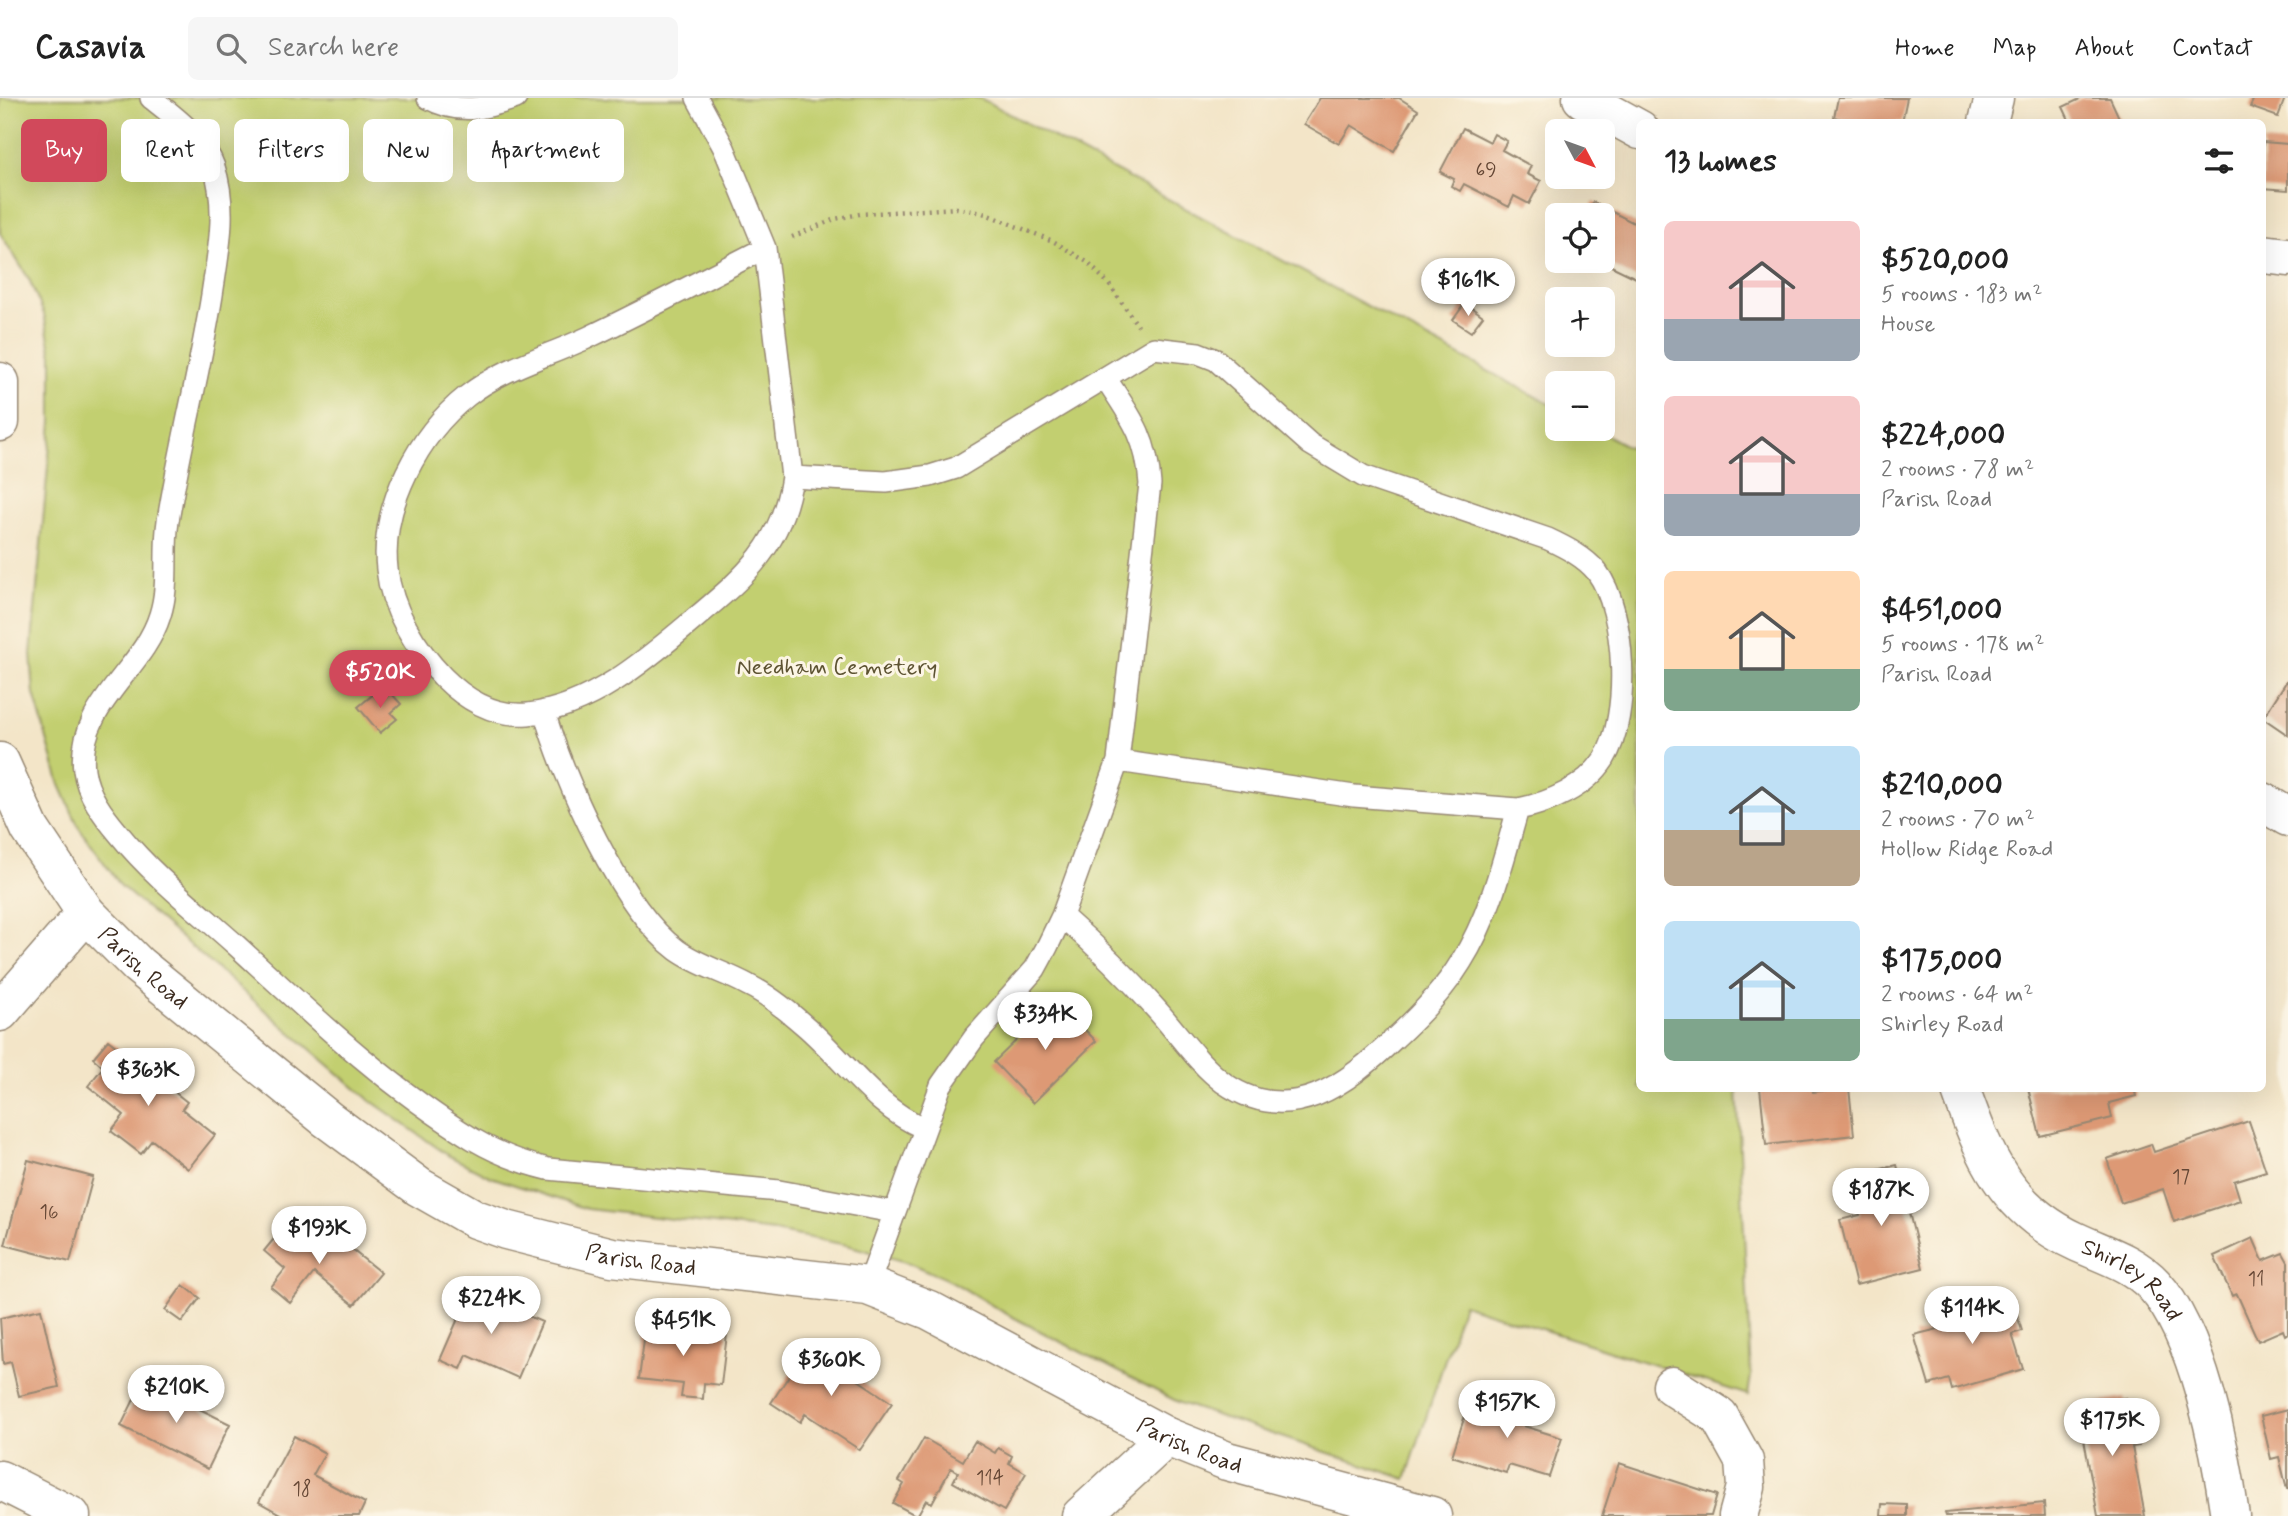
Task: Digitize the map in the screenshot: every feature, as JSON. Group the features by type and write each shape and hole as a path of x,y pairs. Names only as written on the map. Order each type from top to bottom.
{"street":[{"path":"1582,98 1636,128"},
{"path":"1989,119 1994,98"},
{"path":"2266,254 2288,257"},
{"path":"0,382 0,422"},
{"name":"Parish Road","path":"0,762 30,829 86,913 138,965 327,1119 419,1187 475,1219 506,1230 612,1257 868,1286 929,1310 1167,1437 1227,1461 1432,1516"},
{"path":"2266,805 2288,817"},
{"path":"0,1012 86,913"},
{"name":"Shirley Road","path":"1962,1092 1989,1159 2014,1198 2063,1236 2137,1270 2166,1299 2190,1345 2198,1370 2230,1516"},
{"path":"1672,1387 1719,1416 1744,1461 1746,1487 1738,1516"},
{"path":"1081,1516 1167,1437"},
{"path":"0,1480 71,1516"}],"lane":[{"path":"151,98 186,127 208,154 215,169 222,222 201,367 183,437 168,523 164,552 167,582 160,616 137,662 104,698 90,728 83,766 92,798 119,835 152,870 314,1017 413,1097 489,1148 520,1162 556,1170 779,1191 893,1212"},
{"path":"428,98 444,106 472,110 516,98"},
{"path":"697,99 724,149 765,248 792,477 788,504 778,529 751,569 661,647 619,677 589,695 544,711 512,714 474,703 457,691 425,657 401,615 387,572 386,555 391,518 413,463 445,416 468,395 493,379 588,337 765,248"},
{"path":"792,477 886,482 930,476 956,468 1154,348 1188,351 1216,360 1230,369 1310,444 1363,476 1548,539 1571,551 1596,571 1607,591 1621,653 1621,695 1611,746 1599,766 1583,782 1544,803 1518,809 1354,796 1118,761"},
{"path":"868,1286 941,1085 957,1060 1035,968 1062,916 1118,761 1150,485 1149,456 1136,426 1106,379"},
{"path":"544,711 564,770 586,818 633,902 660,936 701,964 751,986 780,1005 899,1114 924,1128"},
{"path":"1062,916 1155,1008 1225,1084 1262,1100 1286,1102 1306,1099 1328,1091 1355,1075 1406,1028 1461,963 1480,926 1518,809"}],"path":[{"path":"765,248 835,219 860,214 957,208 983,213 1053,241 1087,262 1108,283 1154,348"}],"green space":[{"name":"Needham Cemetery","path":"0,98 980,98 1545,402 1545,441 1615,440 1636,451 1636,1092 1737,1092 1751,1376 1748,1395 1463,1304 1406,1479 1180,1403 1005,1313 951,1281 909,1263 847,1245 774,1231 587,1209 491,1177 449,1156 367,1098 121,886 79,828 60,785 34,694 31,654 52,422 52,355 44,314 29,279 0,233"}],"building":[{"path":"1320,98 1399,98 1418,110 1394,151 1351,125 1339,144 1304,124"},
{"path":"1838,98 1907,98 1903,119 1834,117"},
{"path":"2082,98 2110,98 2120,119 2069,119 2063,107"},
{"path":"2254,98 2285,98 2278,117 2250,107"},
{"path":"1463,128 1490,142 1494,134 1507,141 1502,150 1531,166 1527,174 1541,181 1529,204 1514,196 1509,207 1464,184 1460,191 1451,186 1454,179 1440,172"},
{"path":"2266,142 2288,144 2288,190 2266,188"},
{"path":"1615,213 1636,224 1636,278 1615,268"},
{"path":"1465,303 1483,316 1471,332 1453,320"},
{"path":"2288,679 2288,735 2266,720 2266,713"},
{"path":"380,689 386,696 390,692 401,704 391,713 397,719 380,733 358,707"},
{"path":"1057,1001 1096,1041 1033,1103 994,1062"},
{"path":"108,1040 187,1102 182,1109 215,1135 188,1169 152,1140 141,1154 111,1131 124,1115 88,1086 103,1067 93,1058"},
{"path":"1760,1092 1849,1092 1854,1135 1766,1145"},
{"path":"2029,1092 2135,1092 2136,1096 2109,1103 2112,1118 2040,1136"},
{"path":"2249,1121 2266,1171 2234,1181 2240,1200 2174,1222 2163,1189 2121,1203 2107,1159 2151,1144 2154,1152"},
{"path":"28,1160 93,1177 70,1262 5,1245"},
{"path":"1897,1165 1923,1268 1856,1285 1840,1220 1860,1215 1850,1177"},
{"path":"287,1223 303,1236 300,1241 315,1254 332,1234 381,1273 354,1305 314,1273 290,1303 271,1287 285,1269 264,1251"},
{"path":"2253,1238 2263,1261 2283,1253 2288,1262 2288,1333 2285,1335 2283,1330 2258,1341 2237,1294 2232,1296 2214,1256"},
{"path":"183,1285 200,1298 182,1322 165,1310"},
{"path":"470,1291 542,1322 518,1378 467,1355 461,1369 440,1360"},
{"path":"2012,1298 2022,1331 2012,1334 2023,1369 1952,1390 1949,1379 1929,1385 1914,1335 1938,1329 1935,1320"},
{"path":"41,1309 59,1387 19,1396 11,1362 3,1364 0,1318"},
{"path":"646,1324 727,1334 721,1385 704,1383 703,1399 681,1397 683,1384 639,1379"},
{"path":"820,1346 839,1359 836,1365 892,1403 860,1450 805,1414 800,1422 771,1403 808,1347 815,1352"},
{"path":"143,1381 230,1424 208,1469 121,1426"},
{"path":"1508,1393 1532,1400 1524,1426 1562,1438 1549,1477 1509,1465 1506,1473 1452,1456 1467,1409 1500,1419"},
{"path":"2125,1398 2129,1420 2135,1419 2139,1446 2132,1447 2145,1516 2098,1516 2078,1406"},
{"path":"2288,1409 2287,1489 2279,1457 2271,1459 2261,1416"},
{"path":"294,1436 325,1453 313,1475 365,1503 359,1516 284,1516 259,1502"},
{"path":"924,1438 963,1461 975,1441 995,1453 998,1448 1012,1456 1009,1463 1026,1473 1004,1511 953,1482 958,1472 951,1468 932,1503 926,1500 917,1516 893,1503 904,1484 899,1481"},
{"path":"1619,1463 1717,1495 1711,1516 1602,1516"},
{"path":"2044,1503 2045,1516 1946,1516 1945,1513"},
{"path":"1882,1504 1907,1505 1907,1516 1881,1516"}]}
